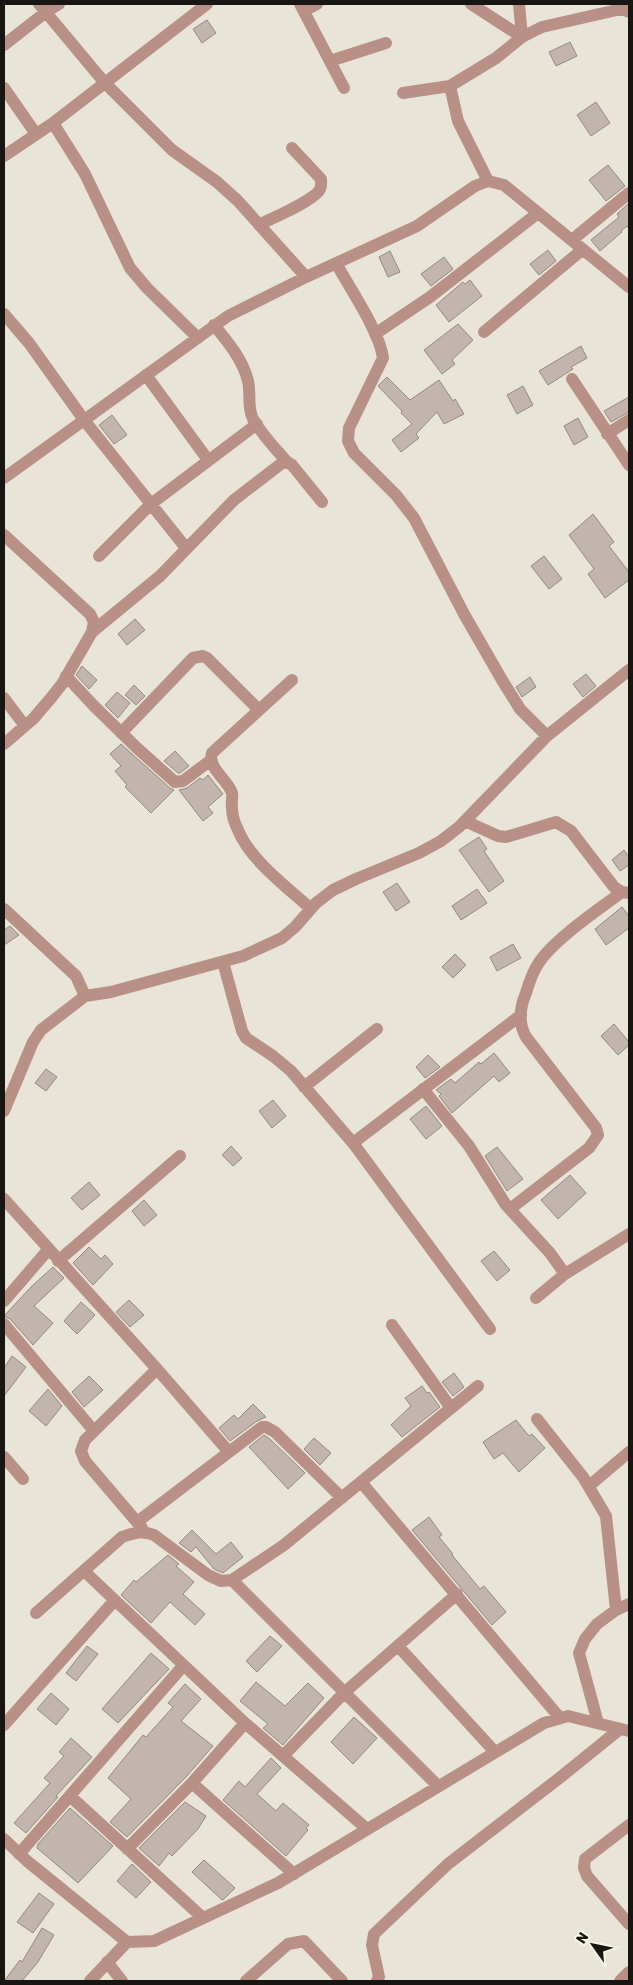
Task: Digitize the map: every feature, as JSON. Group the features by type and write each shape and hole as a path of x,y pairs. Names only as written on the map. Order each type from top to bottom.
{"street":[{"path":"4,44 42,8 58,4"},
{"path":"4,156 53,123 207,4"},
{"path":"317,4 302,7 344,88"},
{"path":"471,4 522,37"},
{"path":"519,4 522,37"},
{"path":"42,8 104,82 172,150 217,182 306,277"},
{"path":"403,93 450,86 496,58 522,37 542,27 617,10 629,12"},
{"path":"330,61 386,43"},
{"path":"450,86 458,121 488,181"},
{"path":"5,93 36,134"},
{"path":"53,123 85,174 130,268 147,288 198,338"},
{"path":"259,225 298,205 319,191 321,179 292,148"},
{"path":"4,478 214,325 306,277 417,226 475,186 488,181 504,185 629,287"},
{"path":"572,240 629,193"},
{"path":"375,334 430,297 538,213"},
{"path":"484,332 583,249"},
{"path":"336,263 382,349 382,358 349,428 348,442 354,453 396,496 414,518 464,614 520,710 547,736"},
{"path":"4,314 29,343 84,420 186,548"},
{"path":"214,325 234,350 245,372 251,414 257,424 322,502"},
{"path":"146,375 208,460"},
{"path":"572,378 629,466"},
{"path":"607,434 629,420"},
{"path":"99,556 151,504 257,424"},
{"path":"92,632 160,576 234,500 282,463 287,462"},
{"path":"4,536 90,614 94,622 92,632 51,698 25,726 4,744"},
{"path":"121,733 193,658 199,656 207,658 259,710"},
{"path":"4,1111 8,1088 40,1030 85,996 111,992 223,962 243,956 282,938 295,927 316,903 333,890 442,841 465,821 547,736 629,670"},
{"path":"66,676 121,733 175,782 183,780 211,760"},
{"path":"292,680 212,753 211,760 232,793 232,809 238,830 245,843 254,856 310,909"},
{"path":"4,698 25,726"},
{"path":"465,821 498,836 506,837 556,822 571,831 614,887 626,892"},
{"path":"510,1209 589,1148 598,1135 596,1128 526,1037 522,1029 520,1015 524,998 534,973 545,955 555,944 626,892"},
{"path":"4,909 76,976 85,996"},
{"path":"223,962 242,1031 246,1038 291,1071 353,1144 490,1329"},
{"path":"353,1144 520,1015"},
{"path":"304,1087 377,1029"},
{"path":"423,1089 469,1146 510,1209 550,1253 565,1274"},
{"path":"58,1261 180,1156"},
{"path":"4,1199 157,1369 228,1452"},
{"path":"536,1298 565,1274 629,1234"},
{"path":"4,1301 48,1250"},
{"path":"4,1324 94,1431"},
{"path":"392,1325 451,1408"},
{"path":"157,1369 85,1440 82,1451 85,1461 141,1526 208,1575 221,1580 232,1580 284,1545 478,1386"},
{"path":"537,1419 589,1486 606,1516 616,1610"},
{"path":"36,1613 122,1538 136,1532 228,1452 262,1427 275,1432 342,1498"},
{"path":"589,1486 629,1452"},
{"path":"4,1457 23,1479"},
{"path":"361,1482 560,1718"},
{"path":"84,1571 245,1723 368,1829"},
{"path":"232,1580 438,1786"},
{"path":"283,1756 345,1692 457,1594"},
{"path":"4,1725 114,1600"},
{"path":"598,1723 578,1652 585,1639 597,1624 616,1610 629,1604"},
{"path":"398,1646 495,1752"},
{"path":"19,1854 183,1666"},
{"path":"4,1839 19,1854 127,1942 154,1941 294,1874 544,1723 568,1716 625,1730"},
{"path":"127,1849 192,1783 245,1723"},
{"path":"377,1981 379,1977 372,1946 374,1934 448,1864 625,1730"},
{"path":"192,1783 294,1874"},
{"path":"70,1796 203,1918"},
{"path":"629,1825 586,1859 584,1868 587,1876 629,1924"},
{"path":"246,1981 288,1944 304,1941 342,1981"},
{"path":"90,1981 127,1942"},
{"path":"108,1962 122,1981"},
{"path":"620,1981 629,1972"}],"building":[{"path":"207,20 216,33 202,43 193,29"},
{"path":"570,42 577,56 556,66 549,52"},
{"path":"596,102 610,123 591,136 577,115"},
{"path":"608,165 625,186 606,201 589,180"},
{"path":"629,203 629,229 627,226 600,251 591,240 619,217 617,214"},
{"path":"548,250 556,261 539,275 530,264"},
{"path":"390,251 400,272 388,277 379,257"},
{"path":"444,257 453,269 431,286 421,274"},
{"path":"470,280 482,296 449,322 436,305 463,282 465,284"},
{"path":"458,324 473,340 452,360 455,364 442,374 424,350"},
{"path":"581,346 587,358 571,367 573,369 548,385 539,371"},
{"path":"387,377 410,400 439,380 453,401 455,399 464,414 444,424 437,412 416,434 419,438 401,452 392,440 412,424 378,386"},
{"path":"523,386 533,405 517,414 507,395"},
{"path":"629,397 629,412 611,422 604,411"},
{"path":"112,415 127,435 114,444 99,425"},
{"path":"578,418 588,437 574,445 564,426"},
{"path":"593,514 614,542 609,546 629,572 629,580 605,598 588,574 594,569 569,535"},
{"path":"544,556 562,579 549,589 531,566"},
{"path":"135,619 145,630 127,645 118,634"},
{"path":"82,666 97,680 89,689 76,675"},
{"path":"586,674 596,686 583,697 573,684"},
{"path":"530,677 536,687 522,697 516,687"},
{"path":"134,685 145,696 136,705 125,695"},
{"path":"117,692 130,703 118,718 105,705"},
{"path":"121,744 174,790 151,813 125,787 127,785 115,771 121,766 110,754"},
{"path":"175,751 189,766 180,773 164,761"},
{"path":"208,775 223,794 208,807 213,813 203,821 179,790 187,788 200,778 203,780"},
{"path":"479,837 487,849 484,851 504,881 489,892 459,850"},
{"path":"624,850 629,857 629,865 620,871 612,860"},
{"path":"397,883 410,902 396,911 383,892"},
{"path":"477,889 487,903 461,920 452,906"},
{"path":"622,907 629,916 629,928 606,945 595,929"},
{"path":"10,926 19,935 4,945 4,930"},
{"path":"513,944 521,958 497,971 490,957"},
{"path":"455,954 466,965 453,978 442,967"},
{"path":"614,1024 629,1042 629,1045 618,1055 601,1036"},
{"path":"494,1053 510,1073 499,1082 494,1076 452,1113 439,1096 441,1094 436,1090 451,1079 455,1083 479,1062 481,1064"},
{"path":"428,1055 440,1067 425,1078 416,1067"},
{"path":"46,1069 57,1077 46,1091 35,1083"},
{"path":"273,1100 286,1116 272,1128 259,1111"},
{"path":"426,1106 442,1126 426,1139 410,1119"},
{"path":"231,1146 242,1158 233,1166 222,1155"},
{"path":"497,1147 523,1179 507,1191 485,1156"},
{"path":"570,1175 586,1193 558,1219 541,1200"},
{"path":"89,1182 100,1195 82,1210 71,1198"},
{"path":"144,1200 157,1215 144,1226 132,1211"},
{"path":"89,1247 101,1259 105,1255 113,1264 93,1285 73,1263"},
{"path":"494,1251 510,1270 497,1281 481,1261"},
{"path":"53,1267 64,1278 34,1306 53,1323 33,1345 10,1319 4,1316"},
{"path":"129,1300 144,1315 130,1327 116,1312"},
{"path":"81,1302 95,1315 77,1334 64,1321"},
{"path":"12,1356 26,1367 4,1396 4,1368"},
{"path":"454,1373 464,1387 453,1396 442,1382"},
{"path":"89,1376 103,1390 84,1407 72,1392"},
{"path":"422,1386 440,1407 402,1437 391,1425 411,1406 405,1398"},
{"path":"48,1389 62,1406 46,1426 29,1411"},
{"path":"253,1404 266,1417 257,1421 230,1441 219,1428 234,1415 238,1419"},
{"path":"516,1420 529,1436 532,1434 545,1448 519,1472 503,1453 494,1459 483,1442"},
{"path":"264,1435 305,1473 288,1489 249,1447"},
{"path":"314,1438 331,1453 320,1465 304,1449"},
{"path":"429,1517 442,1535 439,1537 452,1555 480,1589 484,1586 506,1612 492,1625 412,1530"},
{"path":"192,1530 216,1554 231,1542 243,1557 223,1573 214,1569 196,1547 191,1552 179,1543"},
{"path":"168,1555 179,1564 176,1566 194,1582 183,1594 205,1614 195,1625 170,1602 151,1623 121,1595 134,1580 136,1582"},
{"path":"270,1636 282,1646 257,1672 246,1661"},
{"path":"87,1646 98,1654 76,1681 66,1673"},
{"path":"151,1653 169,1669 118,1723 102,1709"},
{"path":"256,1682 285,1706 308,1683 324,1698 283,1745 263,1728 268,1724 240,1701"},
{"path":"185,1684 201,1699 181,1721 213,1746 186,1777 127,1837 110,1822 131,1799 108,1778 143,1735 146,1737 173,1707 168,1703"},
{"path":"51,1693 69,1709 56,1725 37,1709"},
{"path":"354,1717 377,1738 353,1764 331,1742"},
{"path":"71,1738 92,1757 56,1796 58,1797 26,1833 14,1823 50,1783 44,1778 64,1756 59,1752"},
{"path":"271,1758 281,1768 257,1794 276,1811 283,1803 309,1825 306,1828 308,1830 286,1856 223,1800 239,1781 245,1787"},
{"path":"185,1802 206,1816 198,1829 172,1856 169,1853 159,1866 139,1848"},
{"path":"70,1808 113,1846 78,1883 37,1848 38,1844"},
{"path":"204,1860 235,1888 222,1900 192,1872"},
{"path":"132,1864 151,1882 136,1898 117,1881"},
{"path":"39,1893 54,1904 33,1933 17,1922"},
{"path":"42,1928 54,1935 38,1962 22,1981 4,1981 20,1960 22,1962"}]}
